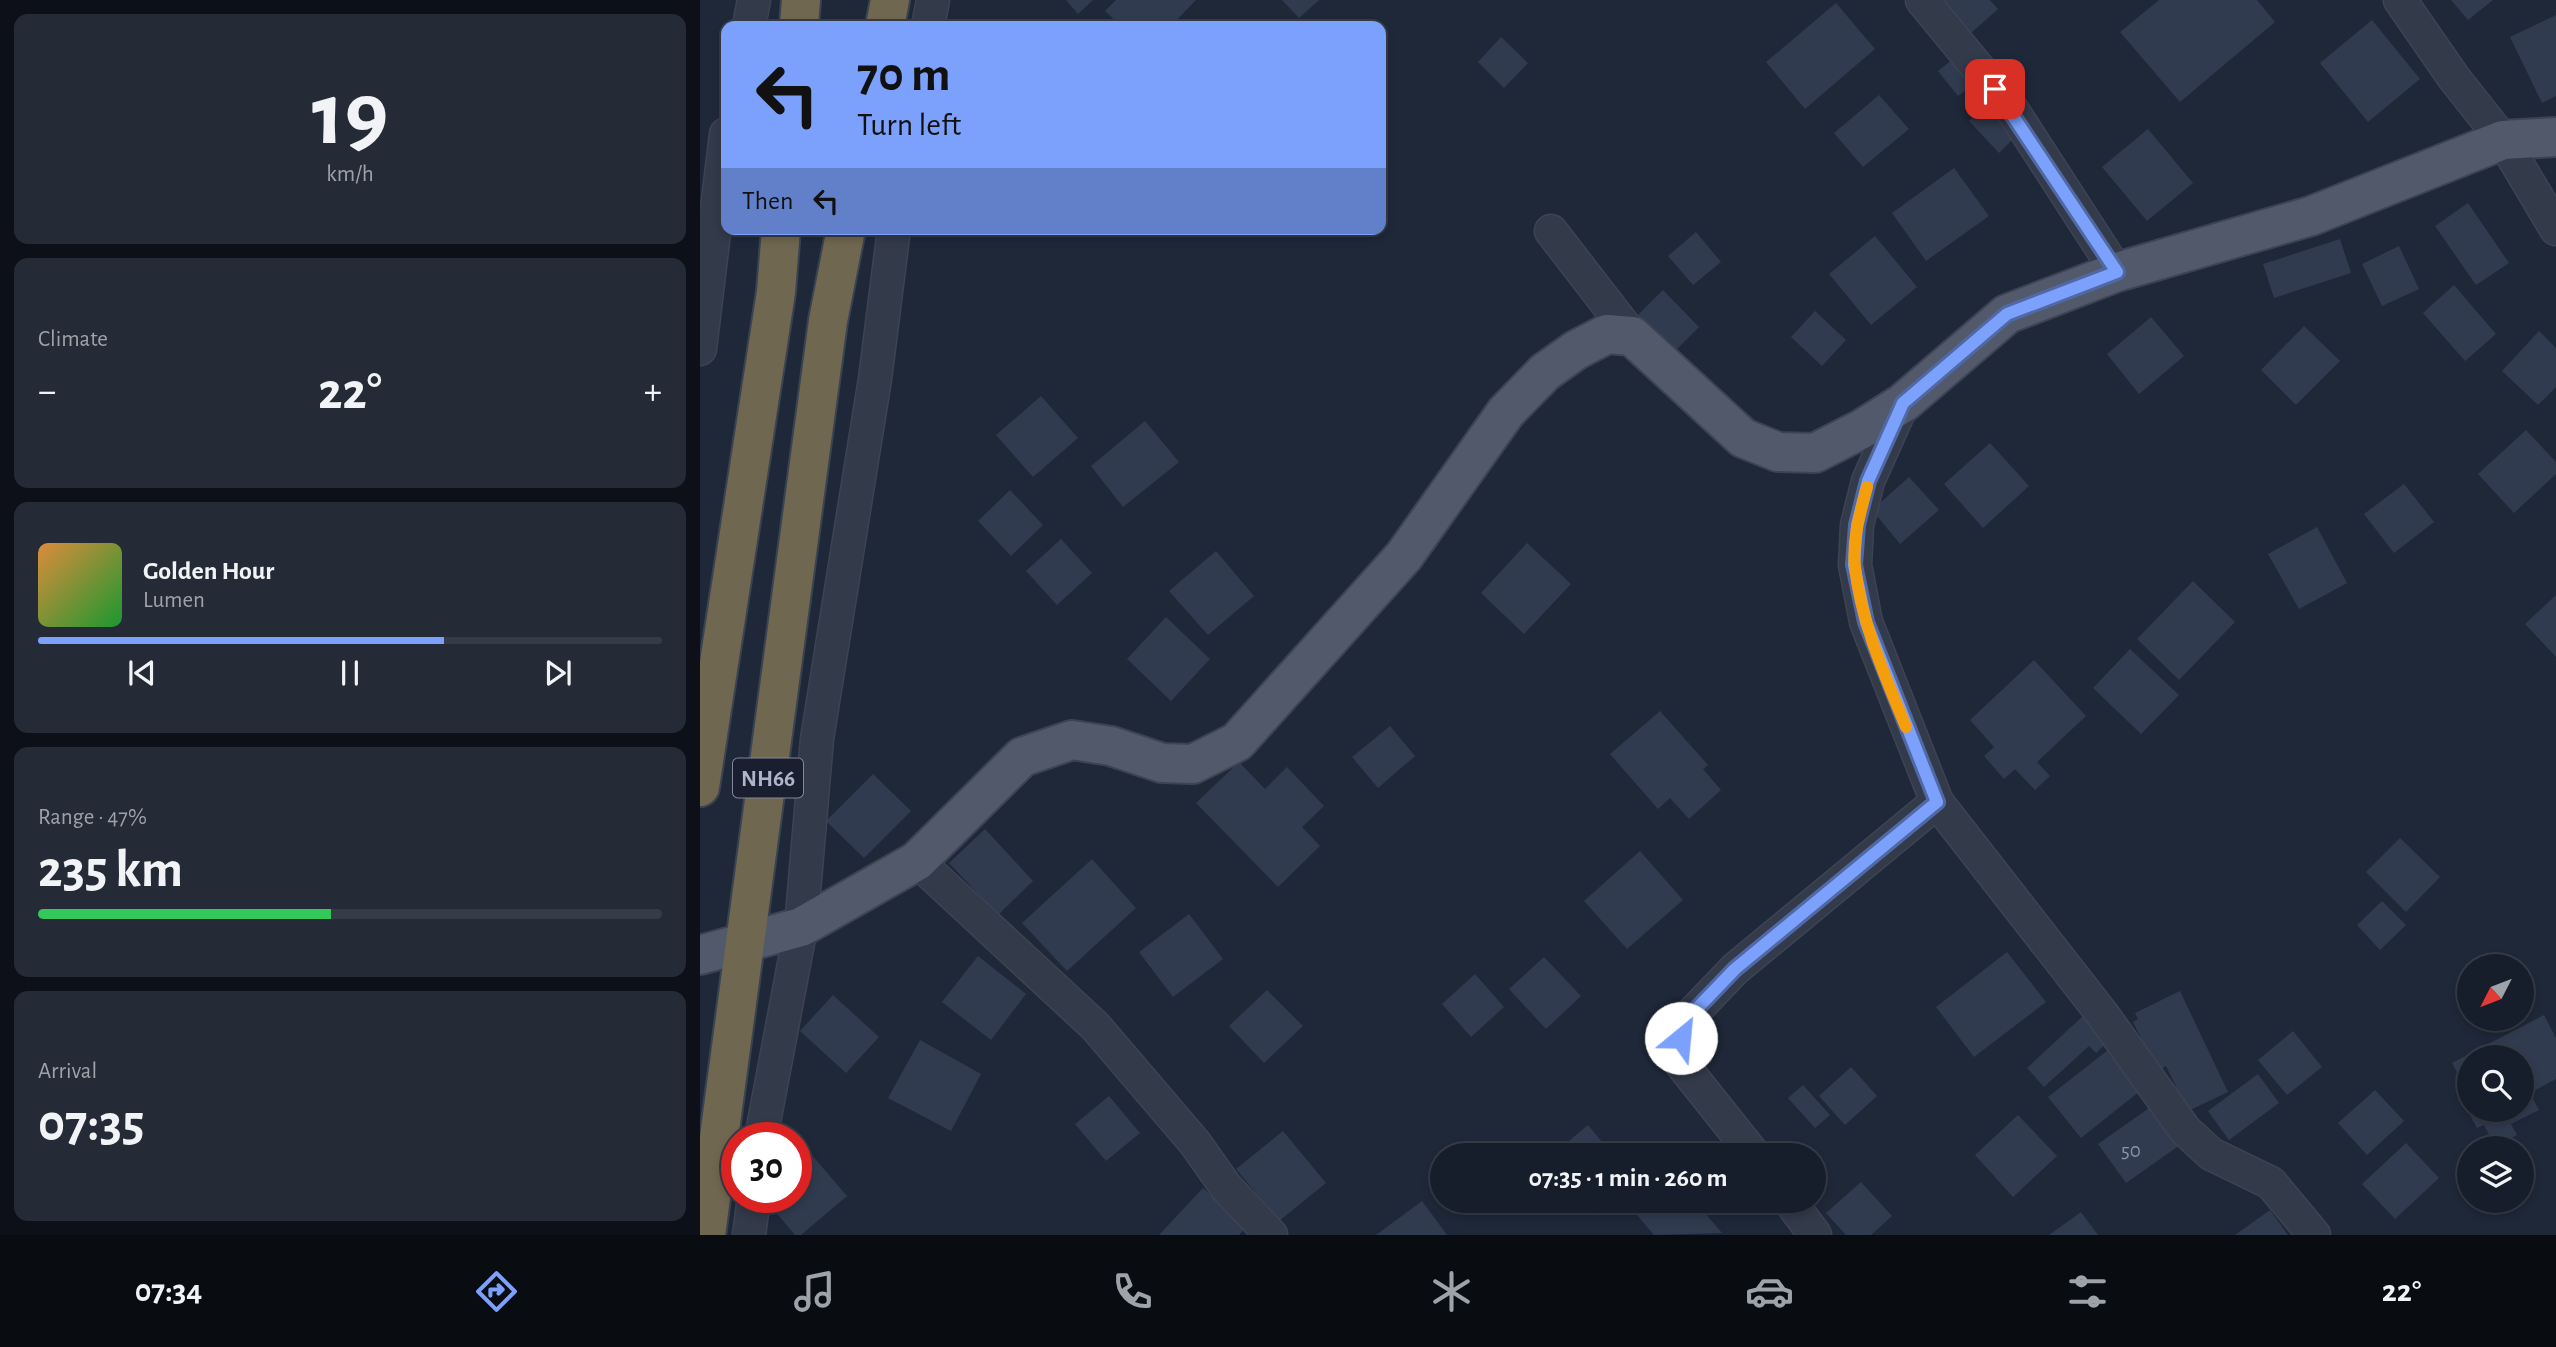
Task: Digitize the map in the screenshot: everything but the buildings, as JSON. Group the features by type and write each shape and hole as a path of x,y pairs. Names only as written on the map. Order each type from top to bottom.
{"highway":[{"path":"799,21 801,0"},
{"path":"886,21 890,0"},
{"name":"NH66","path":"700,787 774,305 780,235"},
{"name":"NH66","path":"706,1235 828,321 845,235"}],"main road":[{"path":"700,955 801,927 917,861 1022,757 1072,740 1111,746 1162,763 1193,764 1237,742 1404,556 1506,412 1545,372 1576,350 1607,334 1632,335 1743,438 1778,452 1815,453 1903,403 2007,314 2117,272 2311,216 2503,140 2556,137"}],"street":[{"path":"750,21 754,0"},
{"path":"929,21 933,0"},
{"path":"1922,0 2011,108 2117,272"},
{"path":"2400,0 2454,78 2503,140 2556,229"},
{"path":"700,349 721,175"},
{"path":"1551,231 1632,335"},
{"path":"764,1122 801,927 817,740 875,379 893,235"},
{"path":"1903,403 1868,481 1857,525 1854,565 1866,622 1937,802 2103,1015 2185,1130 2211,1154 2271,1183 2315,1235"},
{"path":"1744,1143 1676,1057 1687,1019 1735,969 1937,802"},
{"path":"917,861 1095,1026 1195,1143 1226,1187 1271,1235"},
{"path":"750,1235 752,1213"},
{"path":"1799,1213 1815,1235"}],"slow traffic":[{"path":"1867,487 1857,525 1854,565 1866,622 1906,727"}],"route":[{"path":"1681,1038 1687,1019 1735,969 1937,802 1866,622 1854,565 1857,525 1868,481 1903,403 2007,314 2117,272 2011,108 1995,89"}]}
